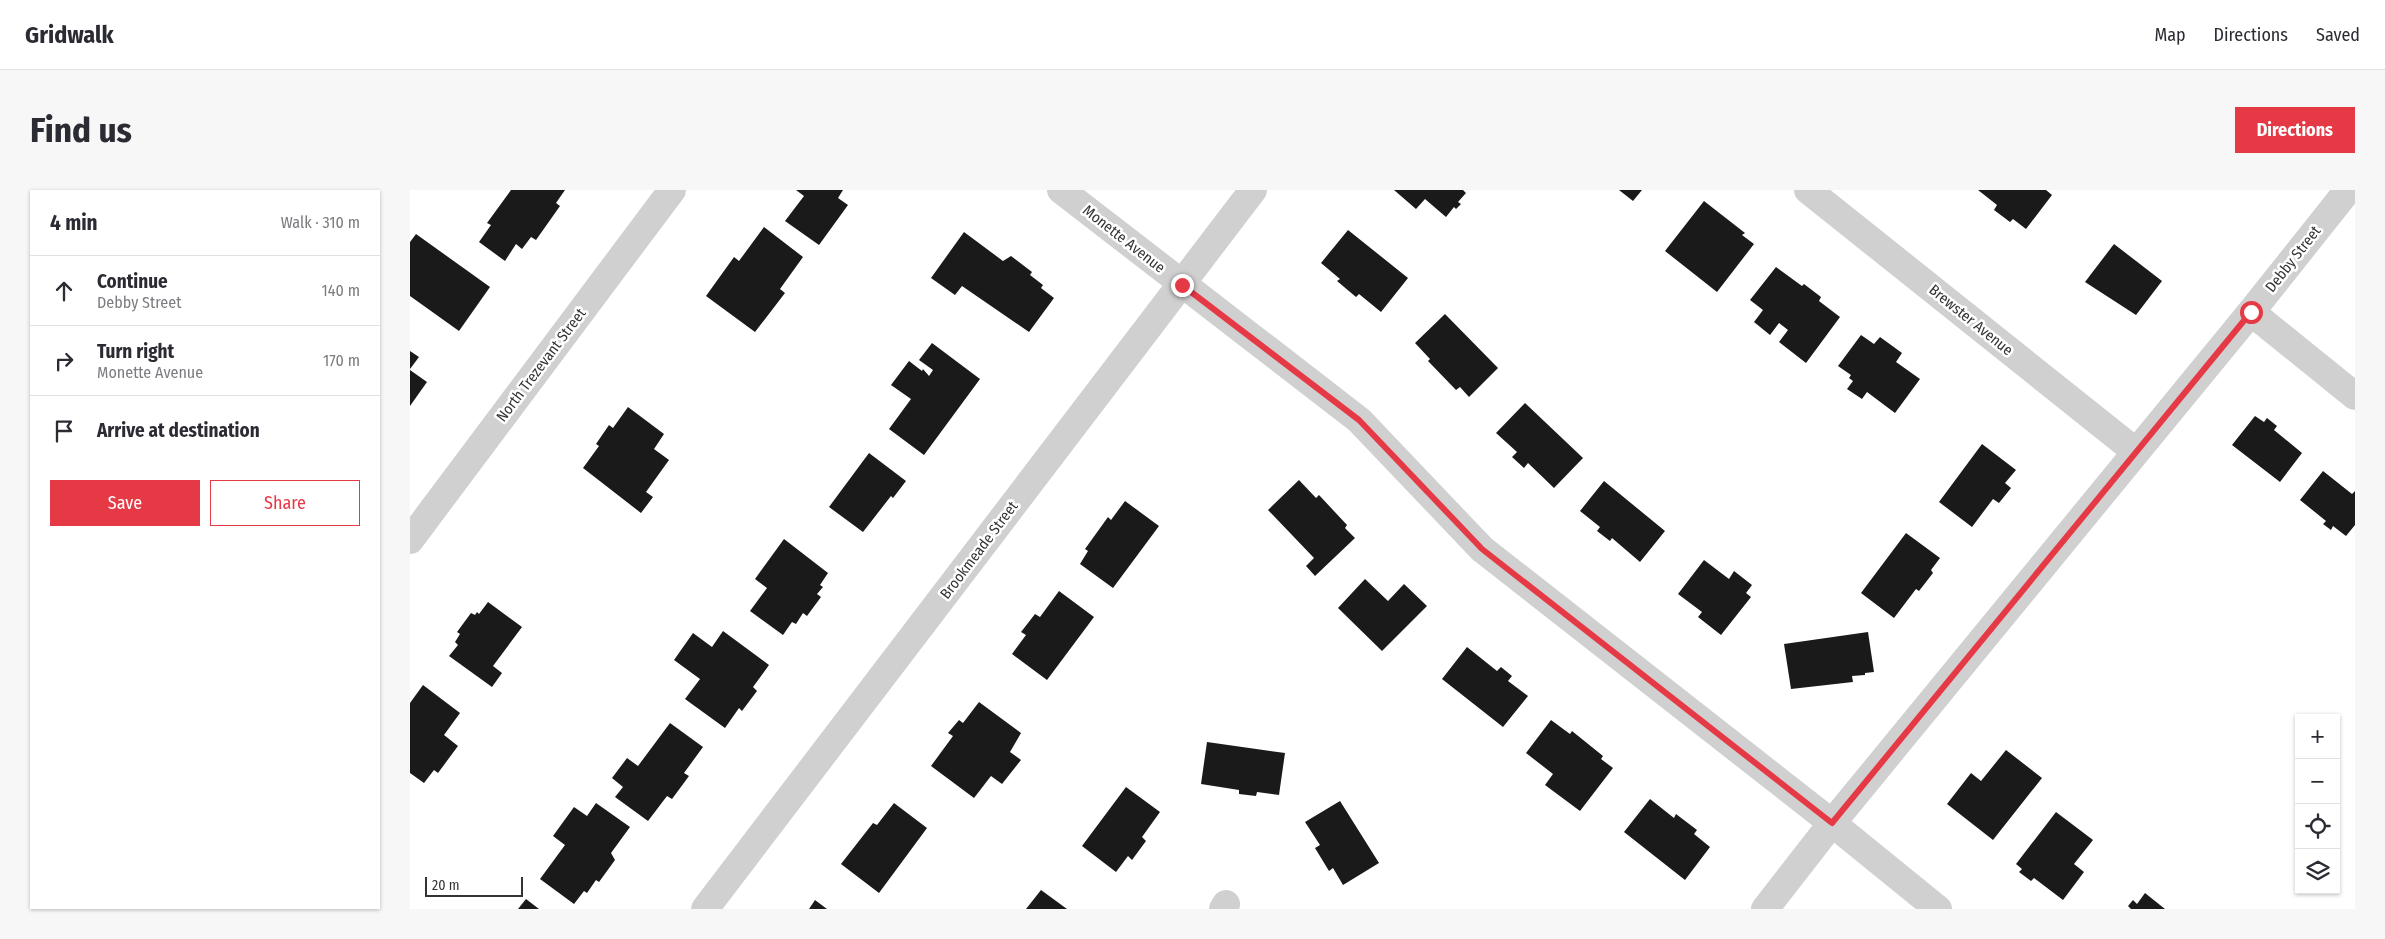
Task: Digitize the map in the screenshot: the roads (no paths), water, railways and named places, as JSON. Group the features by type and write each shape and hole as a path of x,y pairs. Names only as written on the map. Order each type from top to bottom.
{"street":[{"name":"North Trezevant Street","path":"410,540 672,190"},
{"name":"Monette Avenue","path":"1061,190 1359,420 1482,549 1832,823 1938,909"},
{"name":"Brookmeade Street","path":"704,909 1253,190"},
{"name":"Brewster Avenue","path":"1808,190 2135,451"},
{"name":"Debby Street","path":"1765,909 1832,823 2135,451 2251,312 2348,190"},
{"path":"2251,312 2355,396"}]}
